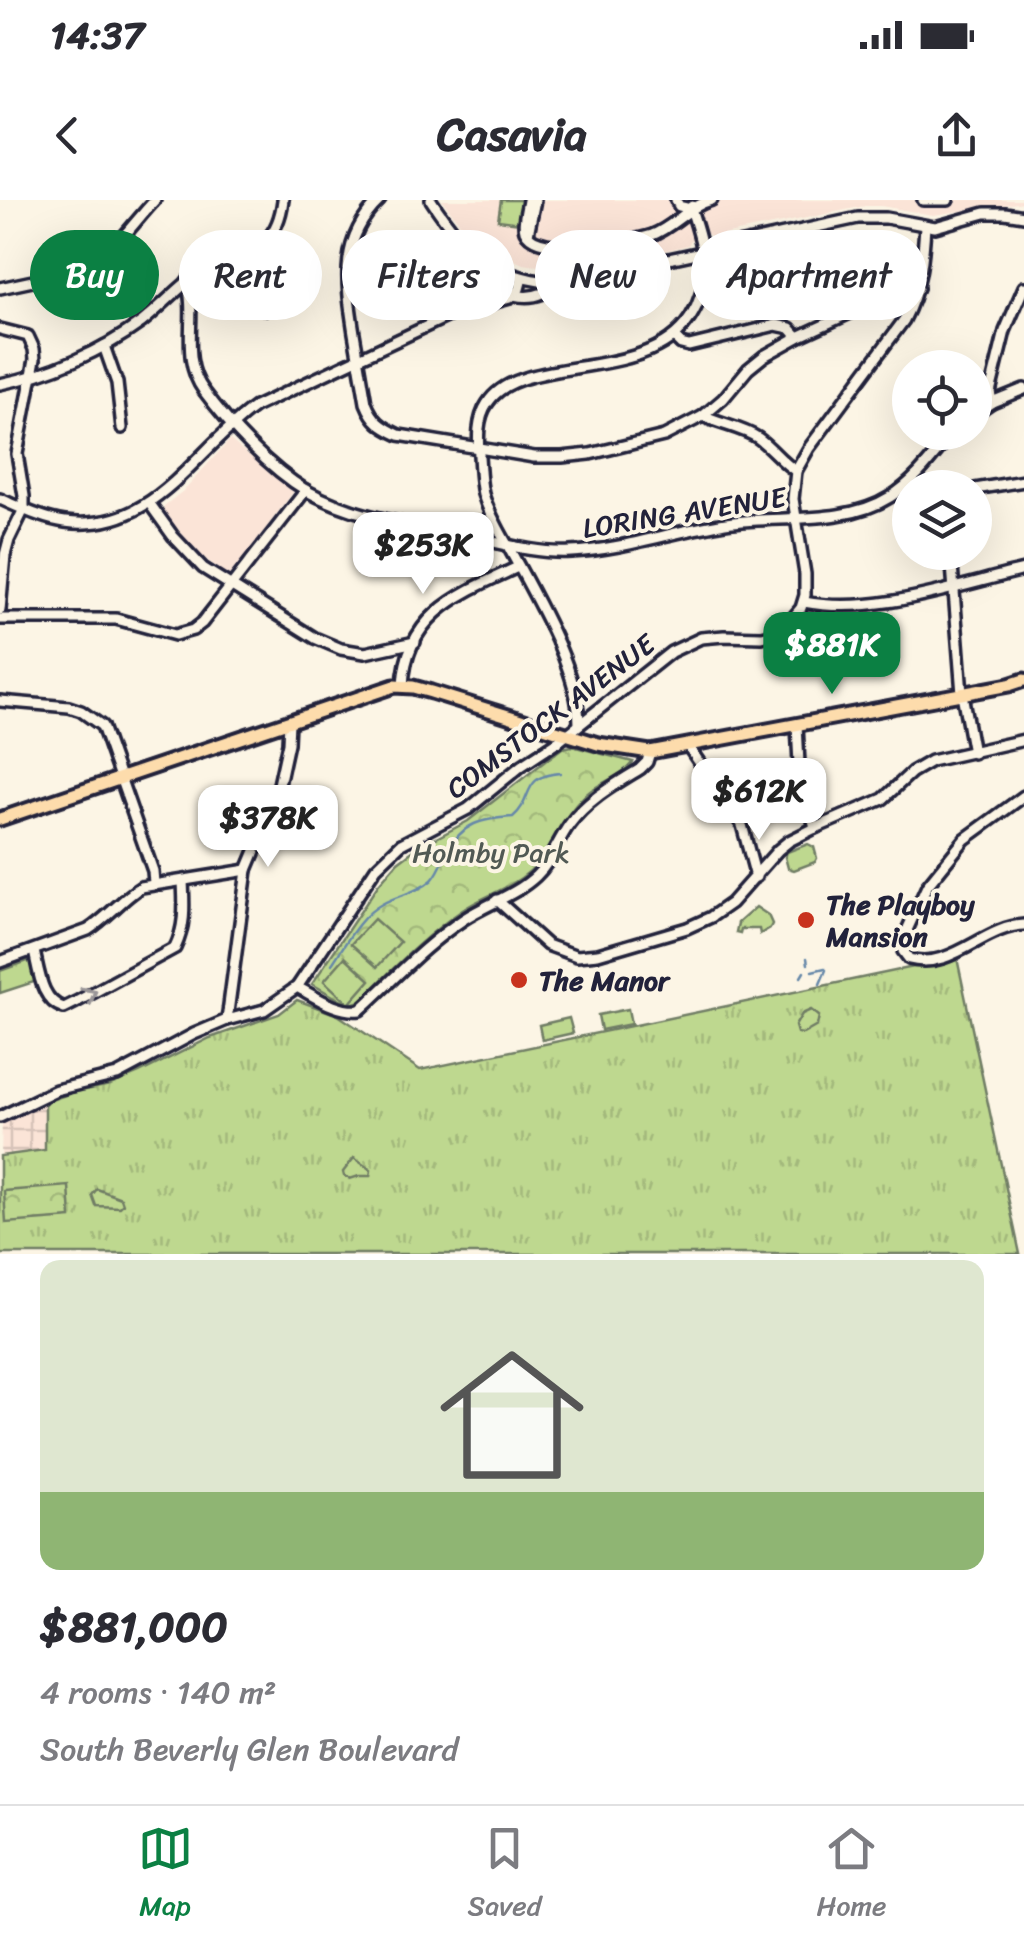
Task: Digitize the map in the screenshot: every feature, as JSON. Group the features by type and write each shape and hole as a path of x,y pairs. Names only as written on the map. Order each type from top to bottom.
{"main road":[{"path":"0,819 382,689 404,686 616,748 650,752 1024,680"}],"street":[{"path":"0,288 92,266 155,200"},
{"path":"272,230 283,200"},
{"path":"380,200 356,232 346,272 366,403 372,417 398,436 562,457 664,436 703,416 764,356 835,320"},
{"path":"430,200 456,238 470,250 495,267 535,280"},
{"path":"532,200 524,226 528,234 537,240 591,247 653,234 693,204"},
{"path":"676,200 679,206 712,200"},
{"path":"923,200 948,200"},
{"path":"693,204 699,230"},
{"path":"804,230 858,218 886,218 925,226 986,213 1024,216"},
{"path":"925,226 925,230"},
{"path":"515,294 522,278"},
{"path":"992,384 1005,331 1024,287"},
{"path":"0,384 30,377 104,346 146,319 179,289"},
{"path":"579,724 566,664 494,522 483,492 478,448 480,418 485,406 504,386 643,354 674,337 691,316"},
{"name":"LORING AVENUE","path":"190,320 191,364 202,389 232,424 306,490 364,514 549,552 594,550 721,523 839,515 868,508 892,496"},
{"path":"0,499 62,522 81,524 119,517 150,504 254,407 441,320"},
{"path":"904,320 809,448 796,472 793,499 805,574 804,602 866,604 897,600 1024,570"},
{"path":"674,337 689,346 776,325 791,329 798,337"},
{"path":"0,329 21,333 32,341 34,359 17,454 24,509 5,555 0,610"},
{"path":"104,346 117,383 122,428"},
{"path":"992,402 1024,389"},
{"path":"703,416 746,431 796,472"},
{"name":"LORING AVENUE","path":"922,470 938,450"},
{"path":"992,486 1024,481"},
{"path":"0,618 116,620 175,635 193,630 306,490"},
{"path":"150,504 190,557 296,627 341,649 365,653 414,642"},
{"path":"404,686 414,642 443,604 518,567"},
{"path":"953,570 962,694 973,753"},
{"name":"COMSTOCK AVENUE","path":"0,1116 56,1090 117,1075 194,1034 264,1010 297,988 389,853 468,810 671,652 702,638 774,634 786,626 804,602"},
{"path":"0,701 69,707 102,726 154,883"},
{"path":"227,1020 248,870 278,791 288,743 288,722"},
{"path":"797,725 799,764 815,828"},
{"path":"497,900 548,945 568,954 588,956 699,924 726,908 778,850 815,828 883,799 921,766 1024,740"},
{"path":"688,746 742,825 756,877"},
{"path":"297,988 340,1008 360,1010 461,921 534,878 584,806 640,769 650,752"},
{"path":"1024,796 975,830 946,861 920,897 903,951 909,959 924,961 958,952 1007,927 1024,925"},
{"path":"0,962 88,930 142,886 248,870"},
{"path":"34,951 46,996 54,1005 64,1008 175,948 184,917 183,880"}],"shaded area":[{"path":"442,200 1024,200 933,215 865,206 747,230 691,230 688,245 671,249 671,230 535,230 535,266 515,260 515,230 464,229"},
{"path":"230,440 294,491 229,577 197,552 163,511"},
{"path":"45,1102 45,1150 1,1155 2,1122"}],"green space":[{"path":"501,200 525,200 521,223 498,220"},
{"name":"Holmby Park","path":"572,746 633,762 580,801 530,871 450,919 360,1001 349,1005 312,984 378,885 398,862 468,821 562,748"},
{"path":"808,844 814,847 815,862 794,870 788,868 787,852"},
{"path":"756,907 768,915 770,928 760,934 759,929 736,932 738,923"},
{"path":"374,919 400,942 377,967 351,944"},
{"path":"345,957 370,980 349,1004 324,981"},
{"path":"957,958 1020,1254 0,1254 0,1156 45,1150 45,1102 110,1085 210,1038 279,1014 297,1000 338,1015 420,1070"},
{"path":"33,959 40,980 0,993 0,971"},
{"path":"628,1009 631,1024 601,1030 598,1015"},
{"path":"811,1010 819,1016 817,1026 797,1033 795,1026 802,1014"},
{"path":"569,1018 573,1033 542,1040 539,1025"},
{"path":"354,1158 371,1170 370,1176 344,1176"},
{"path":"69,1186 71,1218 6,1223 4,1191"},
{"path":"97,1189 121,1198 123,1204 96,1206 92,1195"}],"waterway":[{"path":"332,964 374,909 432,880 453,842 467,828 483,821 513,817 533,783 560,773"},
{"path":"807,958 808,964"},
{"path":"812,971 825,968"},
{"path":"820,984 826,970"},
{"path":"801,977 804,972"}],"place":[{"name":"The Playboy Mansion","path":"806,920"},
{"name":"The Manor","path":"519,980"}]}
